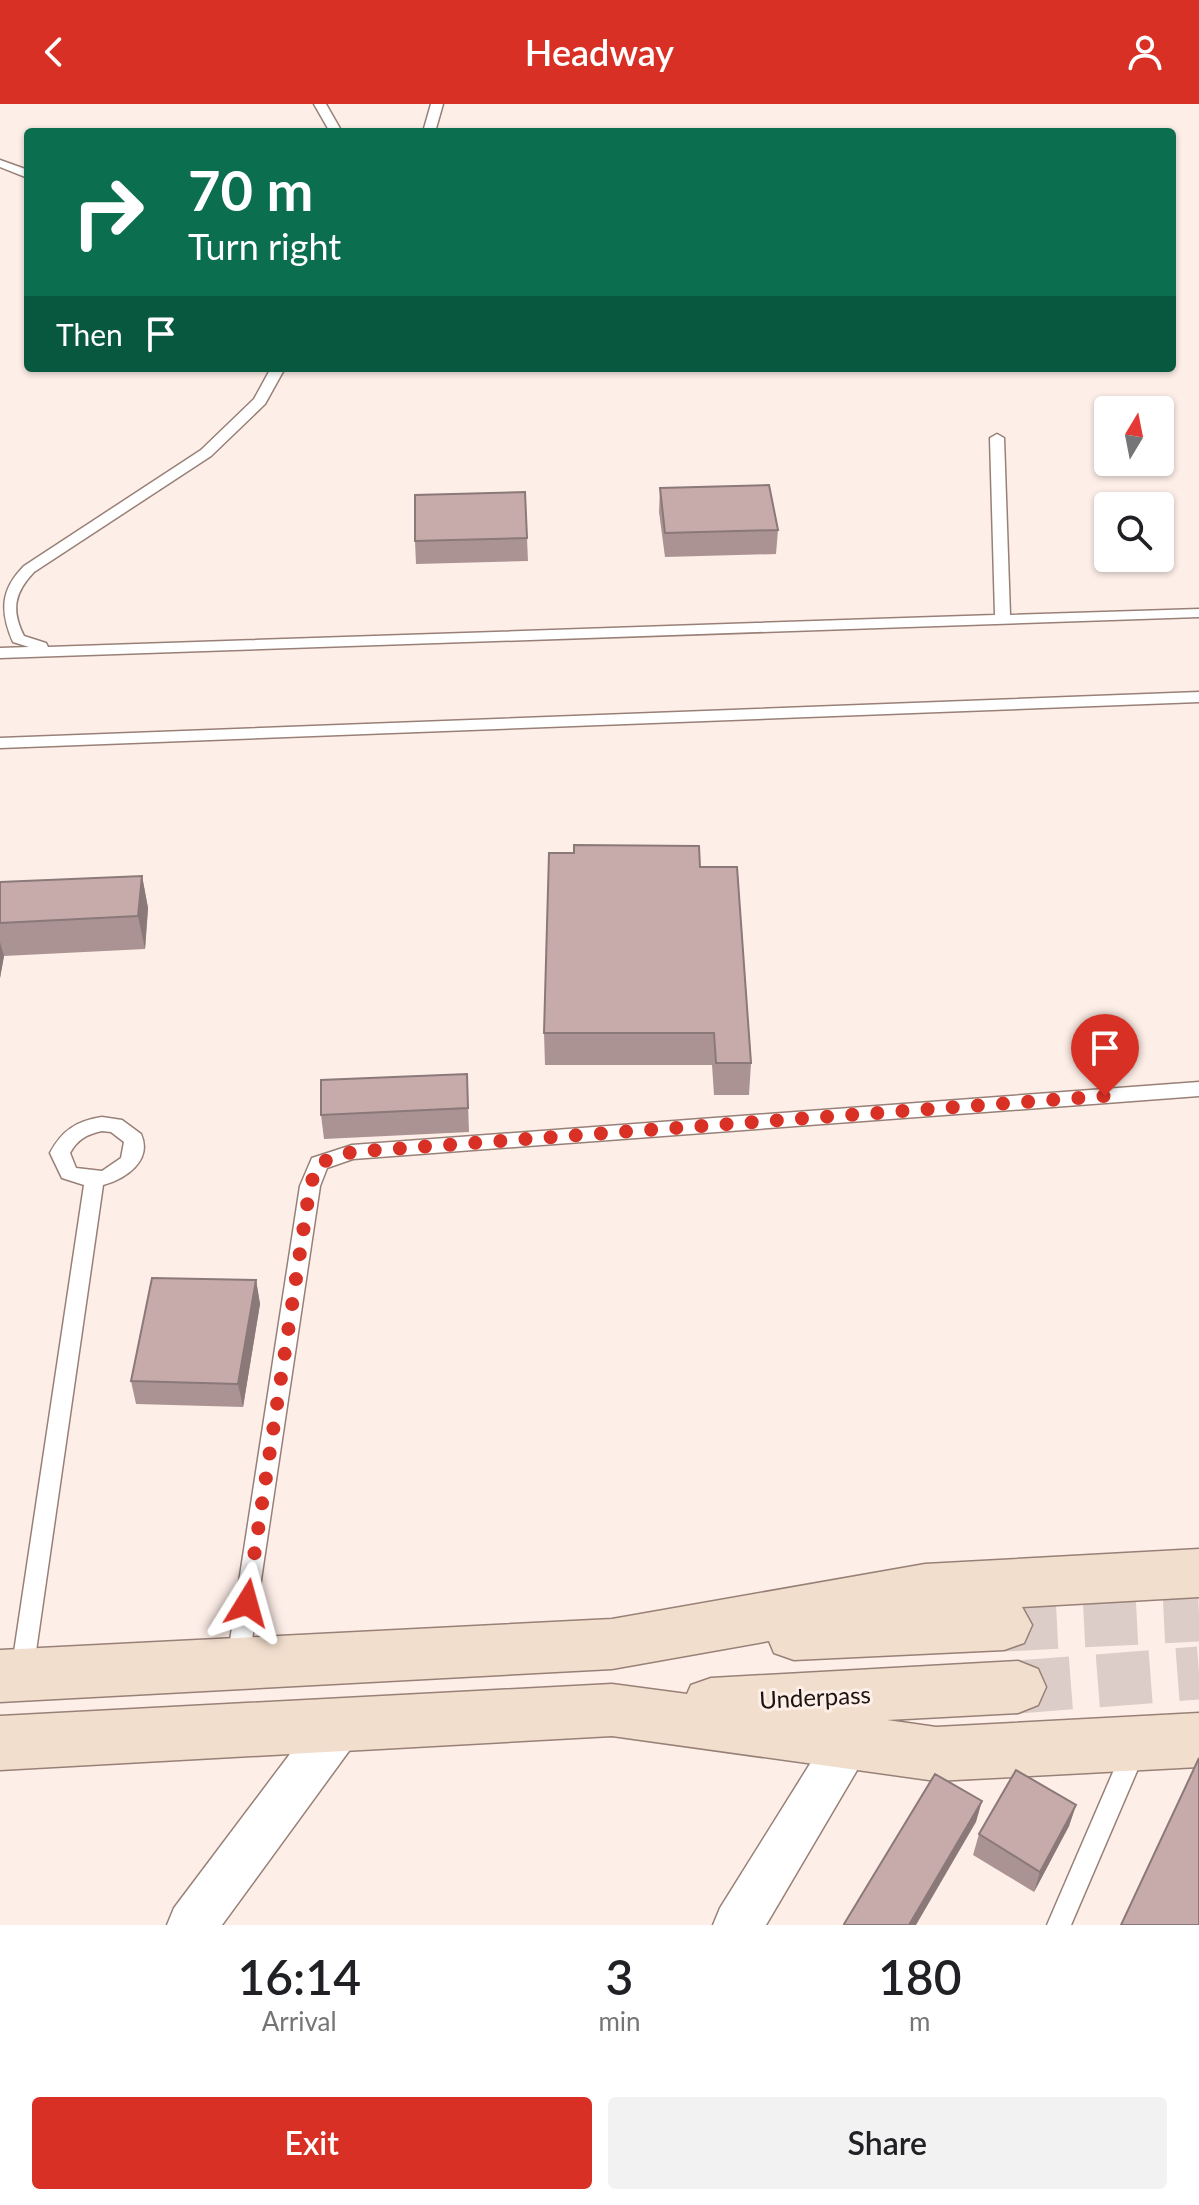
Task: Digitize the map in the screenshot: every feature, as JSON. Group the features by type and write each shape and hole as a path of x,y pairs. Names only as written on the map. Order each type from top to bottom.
{"main road":[{"path":"612,1644 925,1588 1199,1573"},
{"path":"11,1675 1004,1625"},
{"name":"Underpass","path":"612,1710 1018,1687"},
{"path":"0,1743 612,1710 936,1754 1199,1740"}],"street":[{"path":"192,1925 340,1725"},
{"path":"738,1925 850,1743"}],"lane":[{"path":"320,104 334,128"},
{"path":"430,128 437,104"},
{"path":"0,163 24,172"},
{"path":"71,650 18,639 6,618 9,594 15,582 29,569 206,453 260,401 276,372"},
{"path":"997,438 1003,620"},
{"path":"0,588 15,582"},
{"path":"0,653 1199,613"},
{"path":"0,743 1199,697"},
{"path":"238,1663 310,1186 319,1163 352,1152 1199,1089"},
{"path":"11,1675 94,1180"},
{"path":"1059,1925 1137,1743"}],"building":[{"path":"769,485 778,530 665,533 660,488"},
{"path":"525,492 527,538 415,541 415,495"},
{"path":"574,845 699,846 700,867 737,867 751,1063 716,1063 714,1033 544,1033 549,853 574,853"},
{"path":"142,876 138,916 0,923 0,882"},
{"path":"467,1074 468,1108 321,1115 321,1080"},
{"path":"152,1278 256,1280 238,1384 131,1381"},
{"path":"1199,1758 1199,1925 1121,1925"},
{"path":"1016,1770 1076,1805 1040,1872 979,1834"},
{"path":"935,1774 982,1801 909,1925 845,1925 844,1924"}],"tunnel":[{"path":"1004,1625 1199,1615"},
{"path":"1018,1687 1199,1673"}],"route":[{"path":"247,1603 310,1186 319,1163 352,1152 1105,1096"}]}
